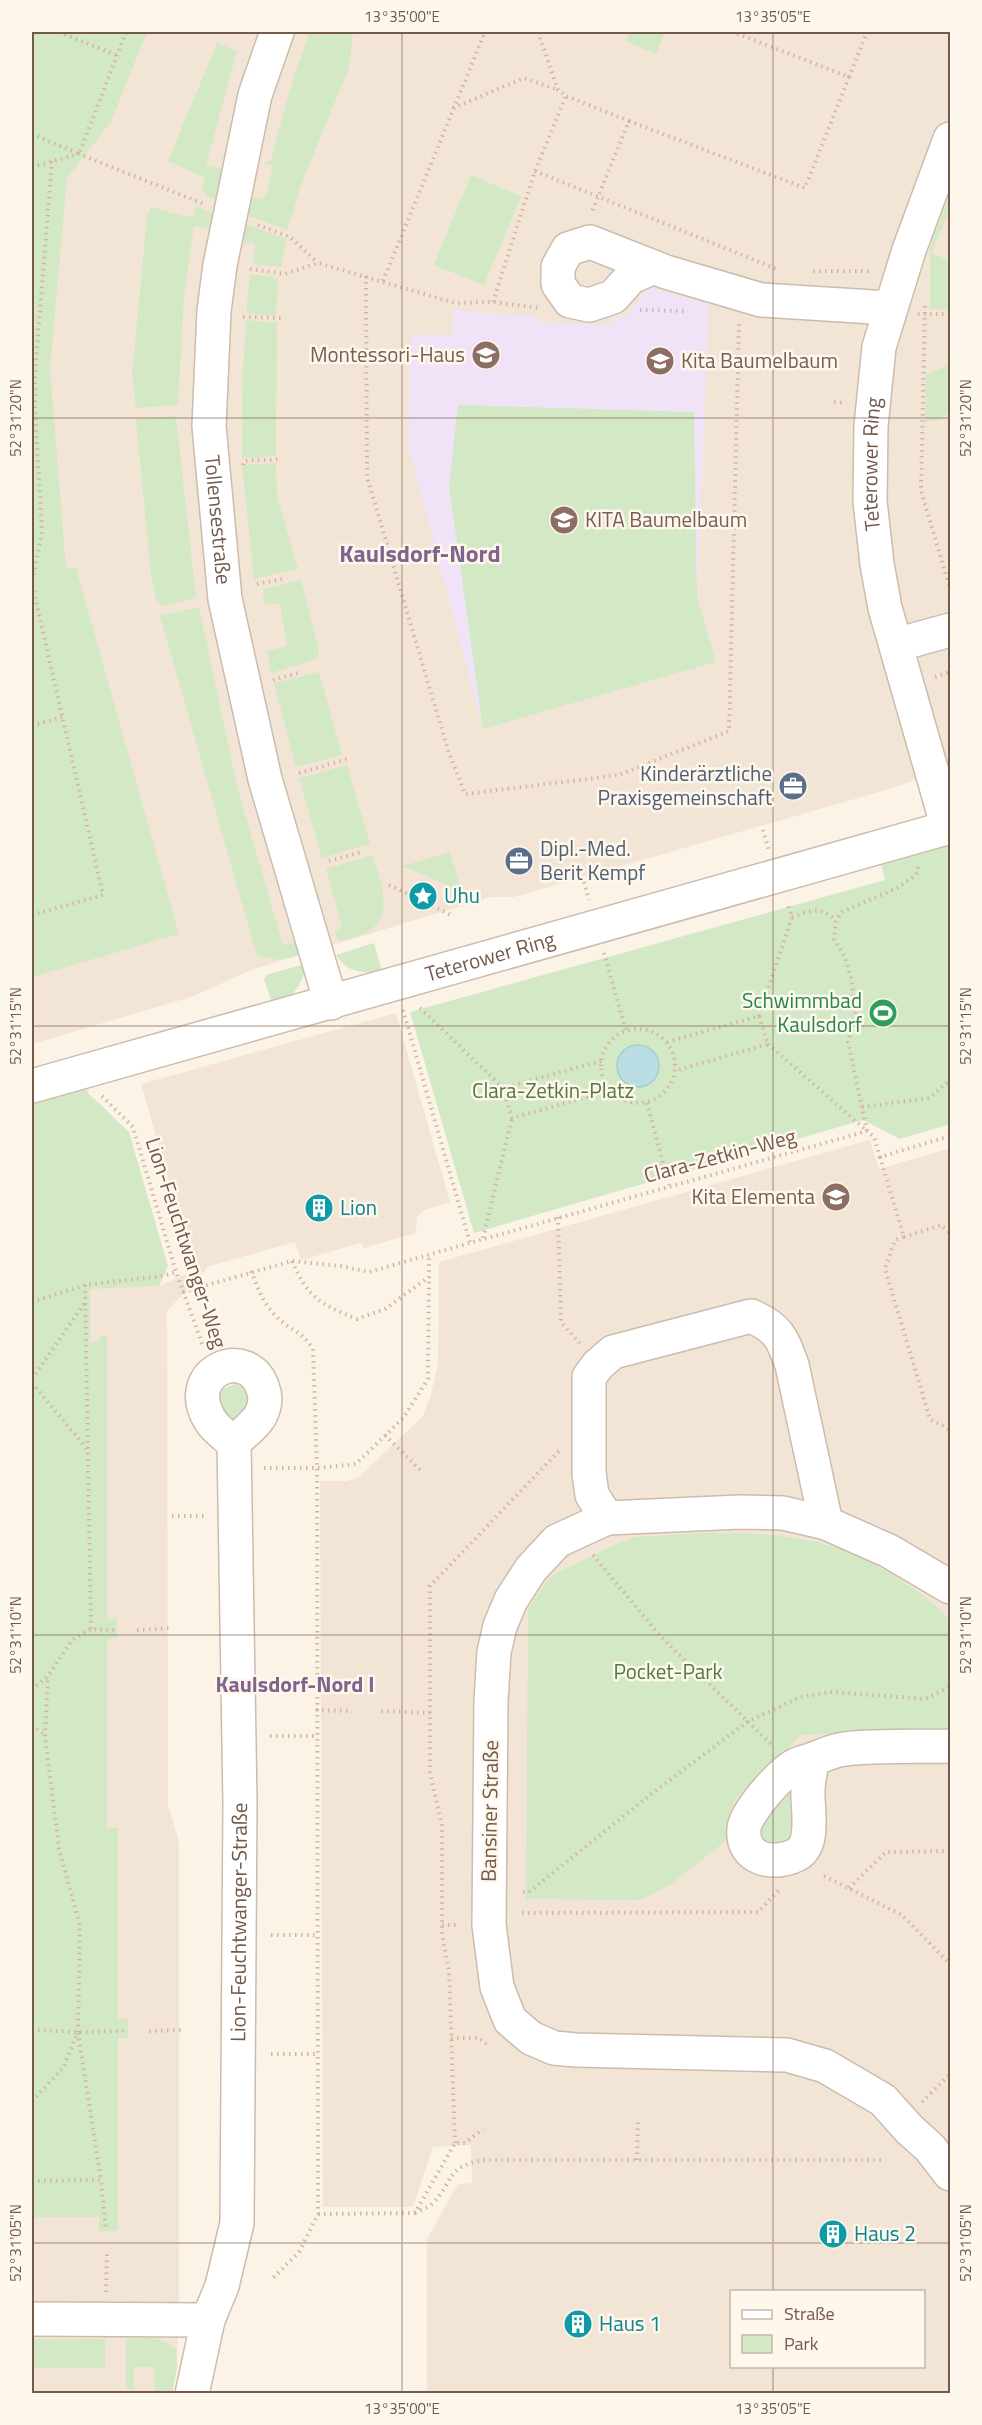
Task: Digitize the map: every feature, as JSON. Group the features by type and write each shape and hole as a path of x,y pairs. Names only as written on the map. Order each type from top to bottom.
{"street":[{"name":"Tollensestraße","path":"277,32 255,95 229,214 214,311 210,408 220,567 227,610 265,779 331,1003"},
{"name":"Teterower Ring","path":"32,1086 949,827 885,608 877,564 870,501 871,426 879,347 900,277 951,139"},
{"path":"654,267 631,277 613,297 589,306 570,301 558,284 558,267 568,249 590,242 654,267 761,300 890,308"},
{"path":"896,645 951,630"},
{"path":"594,1524 589,1473 589,1377 598,1365 613,1352 751,1316 770,1324 783,1341 792,1365 826,1523"},
{"path":"234,1365 248,1369 260,1379 266,1396 262,1413 234,1455 211,1422 202,1402 203,1384 213,1372 234,1365"},
{"name":"Lion-Feuchtwanger-Straße","path":"192,2394 208,2320 222,2286 237,2223 240,1803 234,1455"},
{"name":"Bansiner Straße","path":"951,1587 890,1551 826,1523 783,1513 740,1512 594,1524 557,1541 531,1569 511,1600 500,1626 494,1652 491,1701 489,1925 497,1988 510,2020 531,2038 554,2048 787,2055 825,2066 883,2100 930,2148 951,2174"},
{"path":"804,1762 844,1749 951,1746"},
{"path":"32,2319 208,2320"}],"path":[{"path":"59,32 116,55"},
{"path":"79,154 126,32"},
{"path":"383,281 485,32"},
{"path":"538,32 558,90"},
{"path":"734,32 849,77"},
{"path":"453,108 524,78 805,188 867,32"},
{"path":"493,302 535,171 566,96"},
{"path":"579,245 629,121"},
{"path":"32,134 290,237 318,262"},
{"path":"32,167 79,154"},
{"path":"32,915 103,895 32,584 42,531 35,373 52,161"},
{"path":"535,171 783,271"},
{"path":"252,270 285,274"},
{"path":"805,271 883,271 900,277"},
{"path":"366,276 367,477 448,750 465,794 619,775 729,731 739,323"},
{"path":"924,303 921,491 948,569 951,588"},
{"path":"249,317 284,318"},
{"path":"244,461 282,459"},
{"path":"257,584 283,579"},
{"path":"273,680 302,672"},
{"path":"32,726 62,717"},
{"path":"299,773 351,758"},
{"path":"867,1131 848,1042 856,1012 845,957 834,939 836,920 842,912 897,888 916,876 920,862 912,838"},
{"path":"328,861 362,852"},
{"path":"778,876 792,917 759,1016 768,1044 874,1137 904,1236"},
{"path":"389,885 453,916"},
{"path":"792,917 818,910 828,912 836,920"},
{"path":"596,927 626,1031"},
{"path":"395,984 503,1088 512,1118 482,1239"},
{"path":"395,984 470,1243"},
{"path":"667,1042 759,1016"},
{"path":"648,1030 667,1042 675,1061 675,1071 666,1092 647,1103 626,1102 609,1091 601,1072 601,1061 609,1042 626,1031 648,1030"},
{"path":"675,1071 768,1044"},
{"path":"503,1088 601,1061"},
{"name":"Lion-Feuchtwanger-Weg","path":"80,1074 133,1126 176,1272 213,1372"},
{"path":"862,1107 929,1098 951,1080"},
{"path":"512,1118 609,1091"},
{"path":"647,1103 669,1185"},
{"name":"Clara-Zetkin-Weg","path":"183,1292 292,1261 341,1266 369,1272 669,1185 867,1131"},
{"path":"880,1157 951,1136"},
{"path":"558,1217 561,1322"},
{"path":"951,1233 941,1225 895,1240 885,1269 930,1419 951,1430"},
{"path":"234,1455 317,1468 356,1464 403,1418 428,1379 429,1255"},
{"path":"292,1261 303,1286 325,1307 357,1319 386,1309 429,1277"},
{"path":"251,1271 262,1300 278,1319 305,1336 313,1349 317,1468 318,2214 299,2252 271,2280"},
{"path":"32,1302 85,1285 163,1276 176,1272"},
{"path":"85,1285 91,1629"},
{"path":"86,1300 32,1381 88,1451"},
{"path":"385,1435 421,1471"},
{"path":"594,1524 590,1551 661,1637 747,1722 804,1762"},
{"path":"137,1630 172,1628"},
{"path":"32,1690 48,1676 72,1640 91,1629 117,1630"},
{"path":"48,1676 45,1736 59,1849 80,1926 78,2032 101,2180 106,2231"},
{"path":"523,1892 529,1892 654,1792 747,1722 801,1697 830,1692 924,1699 951,1687"},
{"path":"316,1710 351,1711"},
{"path":"381,1712 430,1713"},
{"path":"32,1725 45,1736"},
{"path":"270,1736 316,1736"},
{"path":"849,1888 886,1852 951,1851"},
{"path":"824,1865 824,1876"},
{"path":"814,1876 824,1876 902,1915 951,1964"},
{"path":"522,1913 758,1912 786,1883"},
{"path":"271,1935 316,1935"},
{"path":"32,2030 128,2031"},
{"path":"149,2031 184,2030"},
{"path":"32,2101 63,2068 78,2032"},
{"path":"451,2038 479,2038 489,2046"},
{"path":"271,2054 317,2054"},
{"path":"902,2121 951,2074"},
{"path":"638,2119 638,2160"},
{"path":"415,2213 455,2143 465,2143 483,2129"},
{"path":"318,2214 415,2213 431,2205 455,2170 468,2163 483,2160 884,2160"},
{"path":"32,2181 101,2180"},
{"path":"106,2320 107,2252"}],"shaded area":[{"path":"32,32 950,32 950,764 945,769 893,788 514,897 491,897 251,970 194,996 32,1044"},
{"name":"KITA Baumelbaum","path":"653,288 709,305 697,596 716,662 483,729 408,443 411,335 452,335 454,308 481,314 535,316 537,322 612,325 613,317 626,317 647,289"},
{"path":"396,1013 450,1202 425,1210 417,1217 416,1233 364,1248 361,1243 301,1260 295,1242 209,1266 167,1311 168,1806 179,1841 177,2368 172,2393 32,2394 32,1371 90,1288 159,1286 195,1270 141,1084"},
{"path":"870,1140 879,1169 950,1148 950,2393 427,2393 427,2239 458,2184 472,2183 471,2145 433,2147 413,2207 323,2207 320,1481 347,1481 359,1477 423,1416 431,1395 438,1364 439,1262"}],"green space":[{"path":"32,32 147,32 111,122 67,178 50,368 66,568 76,568 179,934 32,977"},
{"path":"310,32 353,32 349,68 304,177 287,230 240,213 243,197 261,199 267,194 273,165 264,164 271,159 294,75"},
{"path":"630,32 665,32 656,54 626,41"},
{"path":"217,43 237,51 206,165 225,170 220,200 206,196 202,187 205,178 168,161"},
{"path":"471,175 521,196 484,285 434,265"},
{"path":"950,193 950,207 932,253 950,261 950,309 930,309 930,247"},
{"path":"196,206 219,216 216,229 194,226 184,296 178,405 136,408 132,375 147,216 151,207 183,216 194,216"},
{"path":"238,221 286,239 281,267 253,264 255,244 235,241"},
{"path":"250,274 278,278 276,316 246,313"},
{"path":"246,320 277,323 276,456 242,458 242,388"},
{"path":"950,365 950,412 939,420 925,422 926,374"},
{"name":"KITA Baumelbaum","path":"458,405 694,412 697,596 716,662 483,729 449,486"},
{"path":"176,416 196,598 163,606 156,599 151,574 136,422 138,419"},
{"path":"276,463 277,496 298,569 254,579 242,465"},
{"path":"301,580 319,650 317,659 271,673 267,651 287,646 280,603 264,605 263,589"},
{"path":"199,607 237,786 283,945 297,942 300,955 279,960 257,956 160,616"},
{"path":"319,672 342,755 296,767 274,683"},
{"path":"347,765 370,844 322,858 299,778"},
{"name":"Clara-Zetkin-Platz","path":"950,839 950,1124 900,1139 863,1120 474,1233 410,1012 885,880 880,859"},
{"path":"450,852 462,892 403,866"},
{"path":"373,855 384,900 379,920 361,935 338,941 335,931 342,927 326,869"},
{"path":"374,943 382,971 368,973 350,969 336,955"},
{"path":"308,963 303,978 292,994 273,1006 264,979 266,975"},
{"path":"85,1086 89,1094 129,1132 168,1266 159,1286 90,1289 90,1343 99,1341 100,1336 107,1336 107,1619 117,1619 117,1638 107,1639 107,1828 118,1828 118,2019 128,2019 128,2038 118,2038 118,2231 99,2231 99,2217 32,2217 32,1098"},
{"path":"237,1383 245,1385 254,1398 243,1417 235,1419 221,1411 219,1396 223,1389"},
{"name":"Pocket-Park","path":"703,1533 777,1536 822,1543 882,1568 918,1592 950,1619 950,1730 801,1735 735,1799 727,1840 670,1885 641,1900 526,1899 528,1608 551,1576 610,1547 635,1537"},
{"path":"798,1776 793,1841 764,1849 753,1822"},
{"path":"32,2339 105,2339 105,2368 32,2368"},
{"path":"126,2339 159,2339 176,2350 177,2368 172,2393 155,2393 154,2367 134,2367 134,2389 126,2389"}],"water":[{"path":"638,1045 646,1046 653,1051 658,1058 658,1074 653,1081 646,1086 638,1087 630,1086 623,1081 618,1074 617,1066 618,1058 623,1051 630,1046"}],"place":[{"name":"Montessori-Haus","path":"486,355"},
{"name":"Kita Baumelbaum","path":"660,361"},
{"name":"KITA Baumelbaum","path":"564,520"},
{"name":"Kinderärztliche Praxisgemeinschaft","path":"793,786"},
{"name":"Dipl.-Med. Berit Kempf","path":"519,861"},
{"name":"Uhu","path":"423,896"},
{"name":"Schwimmbad Kaulsdorf","path":"883,1013"},
{"name":"Kita Elementa","path":"836,1197"},
{"name":"Lion","path":"319,1208"},
{"name":"Haus 2","path":"833,2234"},
{"name":"Haus 1","path":"578,2324"}],"district":[{"name":"Kaulsdorf-Nord","path":"420,554"},
{"name":"Kaulsdorf-Nord I","path":"295,1684"}]}
